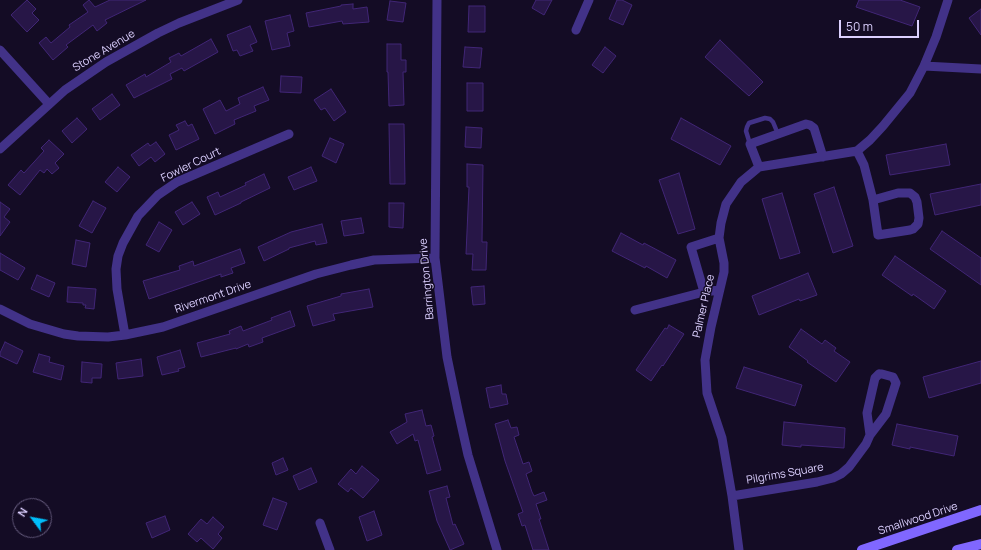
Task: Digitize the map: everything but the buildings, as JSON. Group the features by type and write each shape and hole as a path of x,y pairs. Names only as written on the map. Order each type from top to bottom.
{"main road":[{"name":"Smallwood Drive","path":"862,550 981,510"},
{"path":"957,550 981,544"}],"street":[{"name":"Stone Avenue","path":"0,149 49,104 83,77 106,62 158,33 238,0"},
{"name":"Barrington Drive","path":"437,0 435,258 447,357 458,410 468,454 497,550"},
{"path":"576,30 589,0"},
{"path":"823,157 814,128 806,124 750,144 759,167 823,157 857,151 883,126 910,93 924,66 936,37 948,0"},
{"path":"0,50 49,104"},
{"path":"924,66 981,68"},
{"name":"Fowler Court","path":"125,335 117,289 116,269 118,256 123,243 138,216 158,195 177,182 289,134"},
{"path":"857,151 864,165 873,200 878,235 910,230 918,224 919,218 917,202 915,197 910,193 898,193 873,200"},
{"name":"Palmer Place","path":"739,550 722,438 707,394 705,360 707,345 724,272 724,263 719,238 723,214 730,196 741,182 759,167"},
{"path":"704,292 691,246 719,238"},
{"name":"Rivermont Drive","path":"0,309 30,324 64,334 103,337 125,335 163,327 316,274 351,265 374,260 435,258"},
{"path":"635,310 704,292 719,290"},
{"name":"Pilgrims Square","path":"732,496 817,482 833,478 841,474 860,454 870,435 887,412 896,383 891,376 881,374 875,378 867,413 870,435"},
{"path":"320,523 330,550"}],"lane":[{"path":"750,144 746,131 750,123 765,118 770,119 773,122 778,134"}]}
